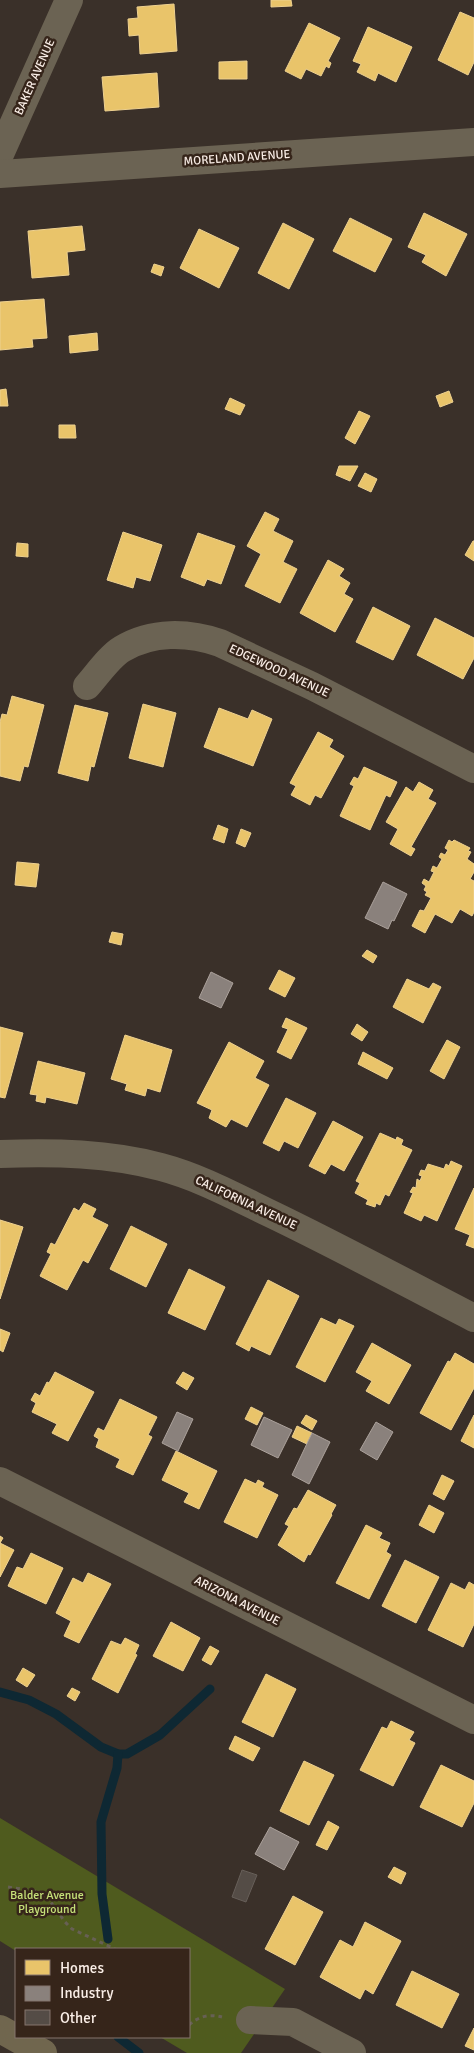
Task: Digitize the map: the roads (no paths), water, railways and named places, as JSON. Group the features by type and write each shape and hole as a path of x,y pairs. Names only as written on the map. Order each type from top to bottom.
{"highway":[{"path":"0,2029 15,2037"},
{"path":"16,2038 43,2053"}],"street":[{"name":"BAKER AVENUE","path":"0,154 69,0"},
{"name":"MORELAND AVENUE","path":"0,174 474,142"},
{"name":"EDGEWOOD AVENUE","path":"87,686 120,650 147,638 174,634 204,638 220,643 312,686 474,769"},
{"name":"CALIFORNIA AVENUE","path":"0,1154 40,1152 105,1156 162,1167 230,1194 474,1318"},
{"name":"ARIZONA AVENUE","path":"0,1481 474,1720"},
{"path":"250,2020 293,2022 352,2053"}],"waterway":[{"path":"0,1692 29,1700 56,1714 101,1747 118,1754 127,1754 160,1735 210,1689"},
{"path":"108,1939 102,1894 101,1822 117,1768 118,1754"},
{"path":"119,2038 139,2053"}],"park label":[{"name":"Balder Avenue Playground","path":"47,1902"}]}
